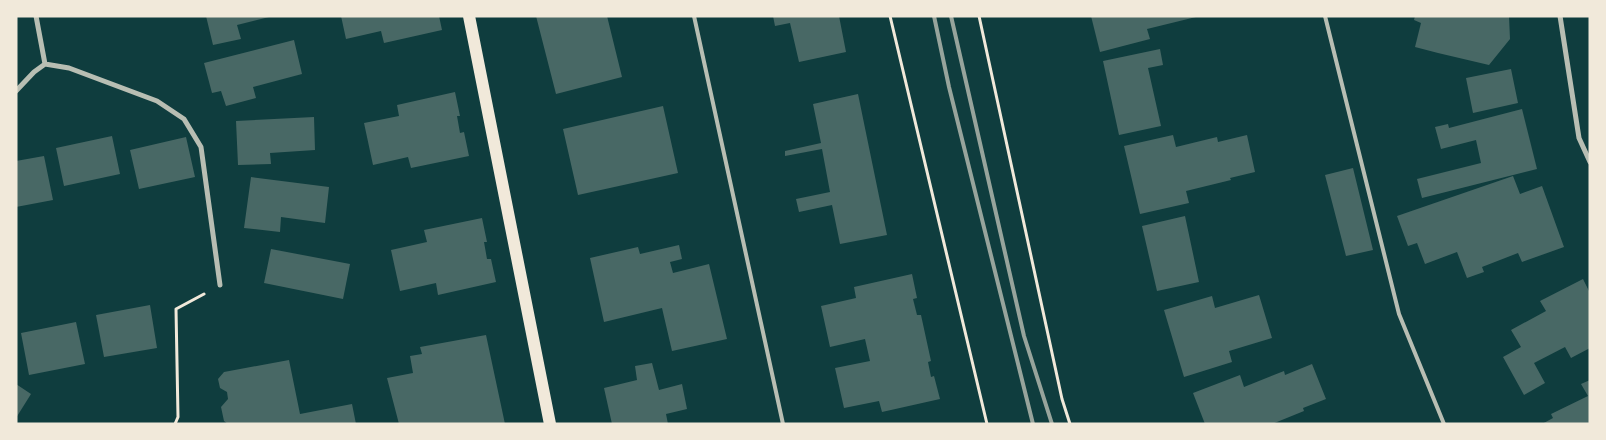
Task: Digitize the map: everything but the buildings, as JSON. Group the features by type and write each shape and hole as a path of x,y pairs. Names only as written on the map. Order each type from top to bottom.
{"main road":[{"path":"469,16 550,424"}],"street":[{"path":"36,16 45,64"},
{"path":"1560,16 1578,138 1590,162"},
{"path":"16,91 34,72 45,64 69,68 157,101 184,119 201,147 220,285"}],"lane":[{"path":"694,16 783,424"},
{"path":"1326,16 1399,314 1444,424"}],"path":[{"path":"890,16 987,424"},
{"path":"979,16 1062,399 1070,424"},
{"path":"175,424 178,417 176,309 220,285"}],"railway":[{"path":"934,16 949,87 1033,424"},
{"path":"951,16 1024,336 1052,424"}]}
